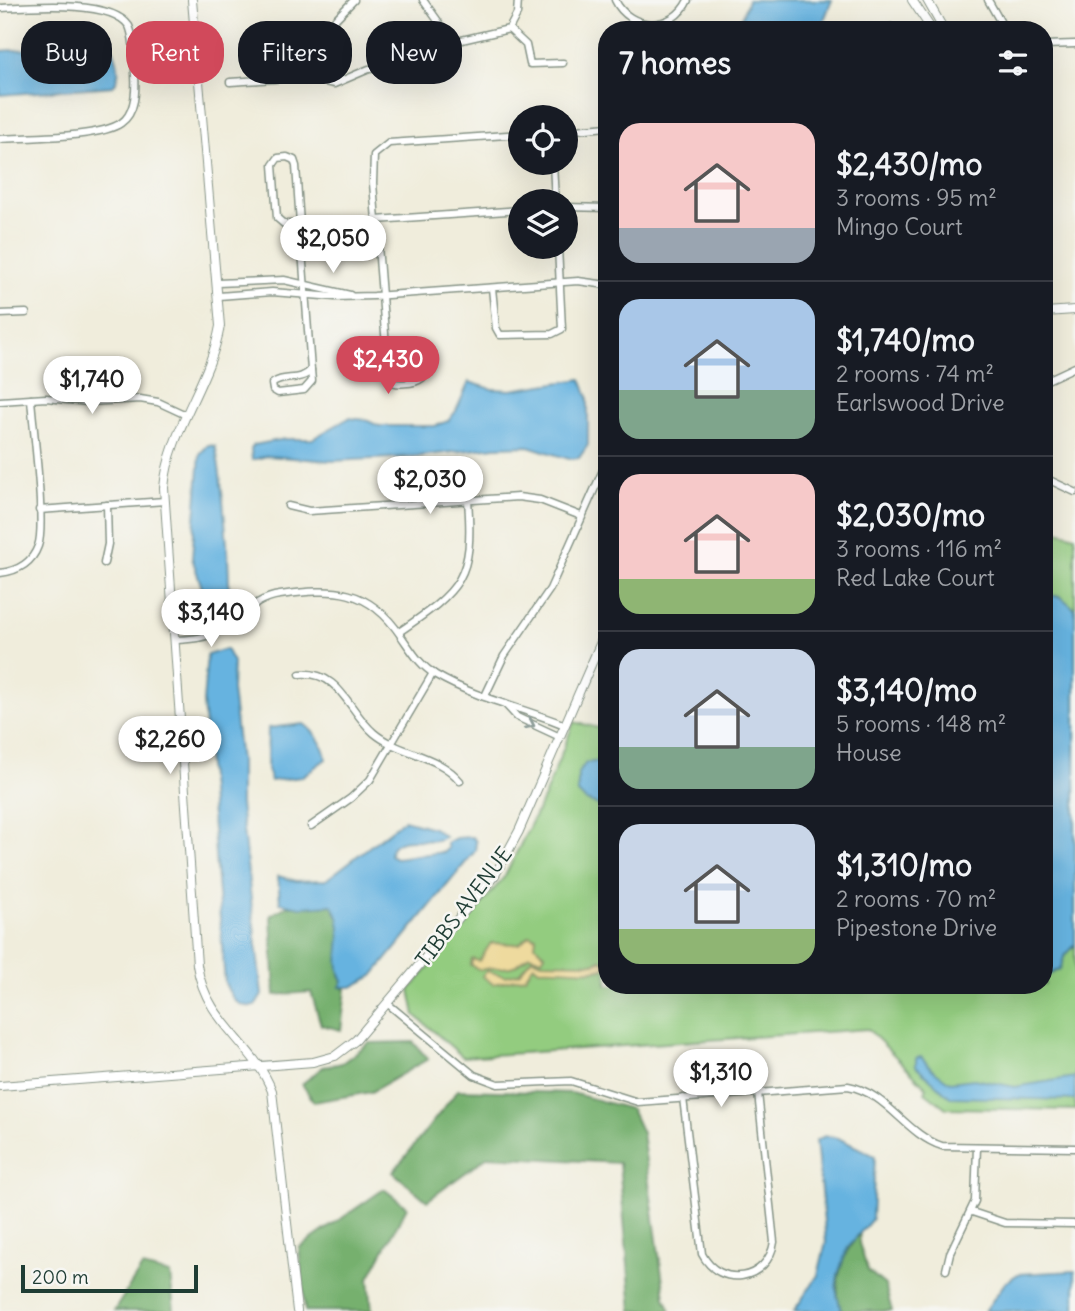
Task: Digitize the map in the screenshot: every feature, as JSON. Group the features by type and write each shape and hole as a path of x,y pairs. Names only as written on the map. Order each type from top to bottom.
{"main road":[{"path":"192,0 193,21"},
{"path":"912,0 926,21"},
{"path":"927,0 939,21"},
{"path":"198,84 220,326 215,348 167,466 165,501 199,972 205,994 219,1021 260,1067 275,1105 297,1311"},
{"path":"1053,311 1075,310"},
{"name":"TIBBS AVENUE","path":"0,1086 316,1062 335,1056 351,1045 388,1004 503,862 598,649"}],"street":[{"path":"341,0 346,7"},
{"path":"333,21 354,0"},
{"path":"423,0 438,21"},
{"path":"462,39 509,29 517,14 518,0"},
{"path":"615,0 630,19 637,21"},
{"path":"665,21 672,19 688,0"},
{"path":"988,0 1000,21"},
{"path":"0,8 93,2 118,11 126,22"},
{"path":"509,29 526,45 530,64 563,63"},
{"path":"1053,45 1075,44"},
{"path":"230,82 238,81"},
{"path":"0,139 100,131 122,123 134,100 134,84"},
{"path":"578,130 598,128"},
{"path":"388,371 417,370 422,378 417,382 392,383 388,371 373,166 380,148 389,143 508,135"},
{"path":"300,224 283,224 277,218 273,165 280,158 289,157 296,163 312,381 306,389 279,393 273,390 272,384 276,380 302,377 311,369"},
{"path":"578,207 598,208"},
{"path":"376,220 508,211"},
{"path":"492,288 496,328 500,335 552,334 562,329 559,259"},
{"path":"218,283 275,279 305,282 352,295"},
{"path":"219,296 265,292 382,296 585,281 598,283"},
{"path":"0,314 26,313"},
{"path":"1053,377 1075,367"},
{"path":"0,573 18,568 32,558 41,537 31,398"},
{"path":"0,401 31,398 88,402 143,399 186,415"},
{"path":"1053,482 1075,492"},
{"path":"485,696 504,656 548,593 598,484"},
{"path":"288,506 309,511 530,497 582,516"},
{"path":"399,632 441,604 463,576 471,547 468,500"},
{"path":"39,510 165,501"},
{"path":"104,563 108,544 107,505"},
{"path":"175,640 206,636 272,596 334,591 372,604 399,632 416,658 433,673 505,704 520,706 565,725"},
{"path":"174,626 231,621"},
{"path":"311,826 365,786 433,673"},
{"path":"300,674 318,675 333,682 366,725 391,744 446,769 460,782"},
{"path":"505,704 517,717 560,737"},
{"path":"388,1004 466,1069 491,1083 508,1085 571,1081 627,1100 857,1087 879,1099 932,1143 977,1147 1075,1148"},
{"path":"683,1098 702,1254 717,1272 741,1277 763,1266 774,1242 758,1093"},
{"path":"946,1270 950,1254 972,1212 976,1192 977,1147"},
{"path":"972,1212 1005,1223 1075,1224"}],"green space":[{"path":"1053,529 1075,536 1075,1110 946,1108 925,1092 927,1088 868,1029 463,1057 415,1015 410,990 505,876 544,797 574,722 598,728 598,994 1053,994"},
{"path":"332,905 340,921 340,975 343,981 340,987 346,989 341,1030 321,1025 311,992 275,995 271,915 287,906"},
{"path":"413,1042 428,1059 371,1092 314,1102 302,1084 323,1067 342,1063 369,1043"},
{"path":"458,1090 572,1093 631,1109 642,1133 665,1297 671,1311 632,1311 619,1163 488,1156 427,1201 393,1172"},
{"path":"384,1189 407,1207 369,1278 372,1311 305,1311 299,1248"},
{"path":"860,1232 859,1243 868,1271 885,1285 892,1311 841,1311 838,1301 840,1270 848,1250"},
{"path":"142,1267 170,1274 174,1311 114,1311"}],"sand":[{"path":"530,935 536,937 535,945 545,954 542,959 529,955 511,967 480,970 471,965 472,959 479,961 491,943 519,944"},
{"path":"532,958 542,962 598,962 598,970 539,969 534,965 525,977 493,984 482,976 487,971 505,976 519,973"}],"water":[{"path":"748,0 832,0 824,21 740,21"},
{"path":"113,49 118,64 116,82 113,86 0,95 0,51 21,50 21,84 112,84"},
{"path":"581,379 588,397 588,445 579,458 569,459 528,446 495,447 414,457 332,461 267,456 252,460 251,449 254,445 285,439 312,439 349,418 366,420 379,426 435,426 448,421 456,411 469,382 492,389 511,390"},
{"path":"208,445 215,446 225,520 229,583 228,594 222,602 208,599 204,594 192,558 200,454"},
{"path":"1053,596 1060,596 1075,609 1075,945 1064,957 1060,969 1053,973"},
{"path":"226,649 233,662 232,690 240,761 240,804 262,995 255,1006 239,1004 225,983 203,702 207,655"},
{"path":"304,724 318,739 326,759 301,777 271,781 267,770 268,728"},
{"path":"598,762 598,805 586,801 578,793 578,773 586,763"},
{"path":"404,820 433,828 445,837 432,841 410,840 396,844 390,855 396,858 444,852 448,848 446,843 456,838 473,837 476,842 475,851 373,976 352,987 340,987 343,981 338,962 340,933 337,914 332,905 301,907 280,903 278,876 296,881 326,880"},
{"path":"921,1057 950,1082 974,1079 1015,1087 1075,1077 1075,1100 950,1097 916,1066 916,1058"},
{"path":"825,1136 838,1138 875,1156 872,1219 848,1247 838,1274 836,1289 841,1311 794,1311 818,1275 826,1242 816,1140"},
{"path":"1075,1271 1075,1311 985,1311 1005,1283 1018,1274"}]}
